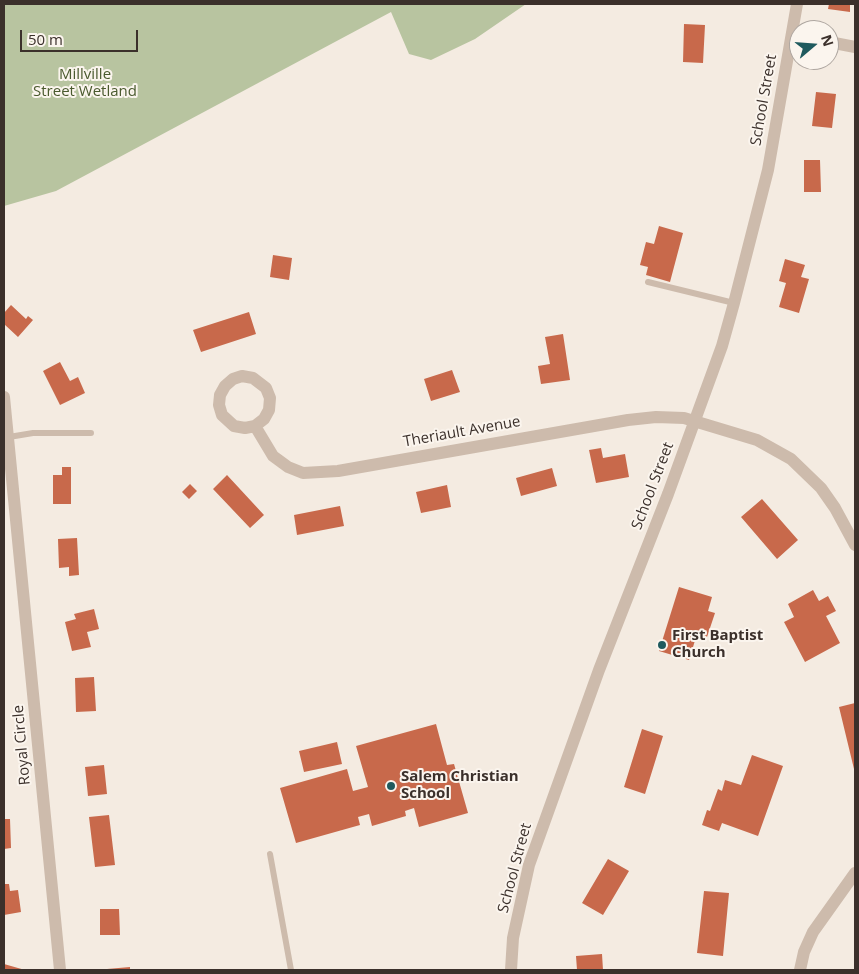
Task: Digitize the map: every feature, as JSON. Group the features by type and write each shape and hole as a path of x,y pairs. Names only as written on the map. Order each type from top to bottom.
{"street":[{"name":"School Street","path":"796,20 797,4"},
{"path":"839,44 855,47"},
{"name":"School Street","path":"511,970 515,929 529,865 599,670 694,421 734,304 768,170 789,66"},
{"path":"242,376 253,378 262,384 268,393 269,410 264,419 255,426 245,428 234,426 222,415 219,405 220,395 224,386 233,379 242,376"},
{"name":"Royal Circle","path":"4,397 60,970"},
{"name":"Theriault Avenue","path":"255,426 274,456 281,463 302,473 319,473 628,420 674,416 757,440 791,459 821,488 855,545"},
{"path":"800,970 813,932 855,873"}],"lane":[{"path":"648,282 734,304"},
{"path":"9,437 33,433 91,433"},
{"path":"270,854 292,970"}],"green space":[{"name":"Millville Street Wetland","path":"4,4 526,4 475,39 431,60 409,54 391,12 56,191 4,206"}],"building":[{"path":"829,4 850,4 850,12 828,9"},
{"path":"684,24 705,25 703,63 683,62"},
{"path":"816,92 836,94 832,128 812,126"},
{"path":"804,160 820,160 821,192 804,192"},
{"path":"659,226 683,233 670,282 646,275 648,267 640,265 646,242 654,244"},
{"path":"273,255 292,258 289,280 270,277"},
{"path":"785,259 805,265 801,277 809,279 799,313 779,307 786,283 779,281"},
{"path":"11,305 26,319 28,316 33,320 18,337 4,324 4,313"},
{"path":"249,312 256,334 201,352 193,330"},
{"path":"563,334 570,380 541,384 538,366 550,364 545,337"},
{"path":"60,362 70,381 78,377 85,393 60,405 43,371"},
{"path":"452,370 460,392 431,401 424,379"},
{"path":"601,448 603,458 625,454 629,477 596,483 589,450"},
{"path":"62,467 71,467 71,504 53,504 53,475 62,475"},
{"path":"552,468 557,486 521,496 516,478"},
{"path":"227,475 264,515 250,528 213,489"},
{"path":"190,484 197,491 189,499 182,492"},
{"path":"447,485 451,507 421,513 416,492"},
{"path":"762,499 798,540 777,559 741,517"},
{"path":"340,506 344,526 297,535 294,515"},
{"path":"77,538 79,575 69,576 69,567 59,568 58,539"},
{"path":"679,587 712,597 708,611 715,613 707,637 697,634 689,660 659,651"},
{"path":"813,590 819,601 828,596 836,611 826,616 840,643 805,662 784,622 794,617 788,604"},
{"path":"94,609 99,629 87,632 91,647 72,651 65,622 76,619 74,614"},
{"path":"94,677 96,711 76,712 75,678"},
{"path":"855,703 855,769 854,769 839,707"},
{"path":"436,724 447,765 454,764 468,813 419,827 414,808 405,811 406,816 372,826 369,814 358,817 360,825 296,843 280,788 347,769 353,791 368,787 356,746"},
{"path":"642,729 663,736 645,794 624,787"},
{"path":"337,742 342,764 304,772 299,751"},
{"path":"752,755 783,766 758,836 722,823 719,831 702,825 707,810 710,811 718,789 722,791 725,780 741,785"},
{"path":"104,765 107,794 88,796 85,767"},
{"path":"109,815 115,865 95,867 89,817"},
{"path":"4,819 10,819 11,848 4,849"},
{"path":"608,859 629,871 603,915 582,903"},
{"path":"4,884 9,884 10,891 18,890 21,912 4,915"},
{"path":"704,891 729,893 723,956 697,953"},
{"path":"100,909 119,909 120,935 100,935"},
{"path":"602,954 603,970 577,970 576,956"},
{"path":"4,964 25,970 4,970"},
{"path":"130,967 130,970 107,970 107,969"}],"place":[{"name":"First Baptist Church","path":"662,645"},
{"name":"Salem Christian School","path":"391,786"}]}
